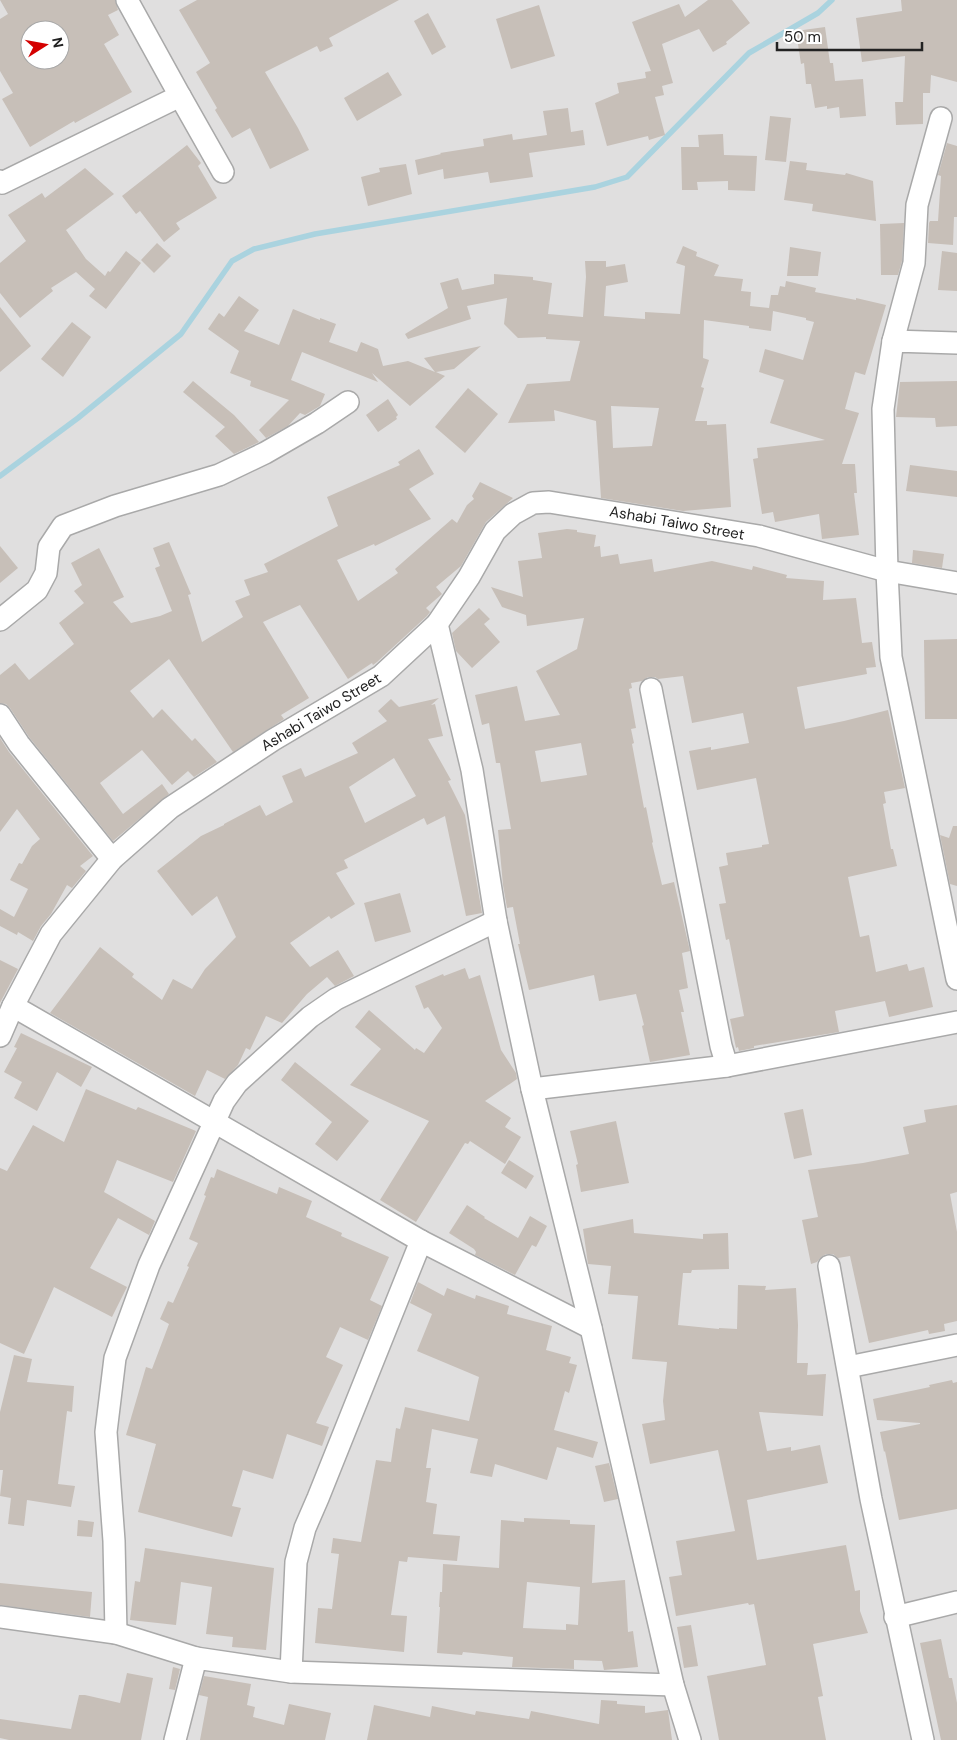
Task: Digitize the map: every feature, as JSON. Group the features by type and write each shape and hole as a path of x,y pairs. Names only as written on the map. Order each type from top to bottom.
{"street":[{"path":"127,0 223,172"},
{"path":"1,184 180,96"},
{"path":"941,118 917,205 914,263 893,340 883,409 891,657 957,979"},
{"path":"893,340 957,343"},
{"path":"0,620 37,590 46,573 49,547 62,526 115,506 219,475 265,453 318,423 348,402"},
{"name":"Ashabi Taiwo Street","path":"0,1036 13,1006 51,934 112,859 170,808 273,740 382,676 437,624 469,577 495,531 513,514 533,503 549,502 759,536 887,571 957,583"},
{"path":"437,624 472,770 496,921 532,1089 591,1328 673,1685 690,1740"},
{"path":"651,689 721,1046 727,1066"},
{"path":"0,715 19,744 112,859"},
{"path":"116,1633 114,1541 106,1432 115,1358 149,1264 224,1101 237,1084 310,1017 336,999 496,921"},
{"path":"13,1006 420,1241 591,1328"},
{"path":"532,1089 727,1066 957,1022"},
{"path":"291,1672 296,1562 305,1528 420,1241"},
{"path":"829,1266 871,1499 923,1740"},
{"path":"848,1368 957,1345"},
{"path":"895,1616 957,1602"},
{"path":"0,1617 116,1633 196,1658 291,1672 673,1685"},
{"path":"175,1740 196,1658"}],"shaded area":[{"path":"0,0 957,0 957,1740 0,1740"}],"building":[{"path":"0,0 115,0 118,10 108,15 119,35 104,44 132,92 75,123 74,121 30,147 2,99 13,93 0,71 0,19 8,14"},
{"path":"197,0 399,0 329,38 333,46 320,52 317,46 265,72 309,150 270,169 250,128 232,138 215,110 217,108 196,72 210,63 179,10"},
{"path":"708,0 732,0 750,23 726,42 727,44 713,52 699,29 662,44 673,83 662,86 664,95 655,97 665,135 649,140 648,136 607,146 595,103 619,93 617,83 646,78 645,72 651,71 632,22 679,4 685,17"},
{"path":"901,0 957,0 957,82 931,75 930,93 923,93 923,124 896,125 895,102 903,102 905,56 862,62 856,18 902,11"},
{"path":"539,5 555,56 511,69 496,19"},
{"path":"428,13 446,47 432,55 414,21"},
{"path":"825,27 830,63 833,63 835,81 863,79 866,116 840,118 839,107 815,108 811,84 806,84 804,63 801,64 796,31"},
{"path":"388,72 402,95 357,121 344,98"},
{"path":"568,108 571,132 583,130 585,145 529,153 533,177 490,183 488,172 444,179 443,169 418,175 415,160 440,153 484,146 483,139 512,134 513,140 547,135 543,111"},
{"path":"770,116 791,118 786,162 765,160"},
{"path":"723,134 724,155 757,156 755,191 728,190 728,181 697,182 698,190 682,190 681,147 699,147 698,135"},
{"path":"947,143 957,146 957,217 954,217 953,245 928,243 929,223 930,221 938,221 941,176 938,175"},
{"path":"187,145 201,163 198,166 217,198 176,223 180,229 164,242 140,211 136,214 122,196"},
{"path":"790,161 807,163 806,170 845,175 846,173 873,181 876,221 812,211 813,204 784,200"},
{"path":"406,164 412,194 368,206 361,177 380,172 379,168"},
{"path":"85,168 114,194 66,230 86,259 105,276 126,251 141,263 106,309 89,296 95,289 76,272 51,288 53,291 20,318 0,293 0,263 26,241 8,215 42,193 45,198"},
{"path":"904,223 902,261 898,275 881,275 880,224"},
{"path":"157,243 171,256 154,273 141,260"},
{"path":"683,246 697,252 696,256 719,265 714,276 743,279 741,291 751,292 750,306 769,308 771,295 778,295 780,286 785,287 786,281 816,288 815,292 886,305 865,375 855,372 845,409 859,413 842,464 855,464 857,493 854,493 859,535 822,539 819,514 775,522 773,512 762,514 753,459 758,458 757,448 825,440 770,423 784,380 759,372 765,349 803,360 814,322 806,320 806,318 773,311 771,331 704,320 703,358 709,360 701,387 704,388 695,421 707,421 707,425 726,424 731,507 683,511 601,498 596,421 554,410 555,421 508,423 527,384 570,381 580,341 546,339 546,337 518,338 504,324 507,298 467,306 471,319 408,339 405,334 448,308 440,283 458,278 462,290 494,284 494,274 533,277 533,280 552,283 548,314 583,317 586,277 585,261 606,261 606,267 625,264 628,282 606,286 604,316 645,319 645,312 680,314 685,266 676,263","holes":["611,406 659,408 652,446 613,448"]},
{"path":"790,247 821,252 818,276 787,276"},
{"path":"942,251 957,253 957,291 938,290"},
{"path":"239,296 259,310 244,331 279,345 293,309 336,324 329,342 357,352 361,342 378,349 383,366 408,361 435,372 424,358 481,346 454,369 436,372 445,376 410,406 372,373 378,382 302,352 291,380 325,394 320,406 305,415 300,413 288,426 266,438 259,430 289,400 250,386 251,381 230,373 239,351 208,329 219,313 224,317"},
{"path":"0,307 31,346 0,372"},
{"path":"72,322 91,337 63,377 41,359"},
{"path":"193,381 234,415 259,442 234,454 215,436 225,427 183,392"},
{"path":"957,381 957,426 936,427 935,418 896,417 900,382"},
{"path":"468,388 498,414 465,453 435,427"},
{"path":"388,399 398,415 397,419 378,432 366,415"},
{"path":"419,449 434,474 409,489 431,519 375,546 374,544 337,560 358,601 398,573 395,569 452,519 457,523 467,505 474,499 472,496 480,482 513,498 486,522 461,566 436,587 442,594 426,608 430,612 427,616 377,662 373,665 372,663 348,679 300,605 263,622 309,698 281,715 284,719 233,752 169,659 130,691 153,718 162,709 192,741 195,738 217,762 194,777 188,771 172,785 142,750 100,783 123,814 162,784 169,794 113,841 29,737 10,708 6,704 0,703 0,675 15,663 29,680 74,644 59,623 84,603 74,591 82,585 71,563 99,548 124,597 113,602 131,623 172,611 155,568 160,566 153,548 169,542 191,594 188,595 202,642 243,617 235,601 250,595 244,580 268,572 264,564 338,526 327,497 400,465 398,462"},
{"path":"910,465 957,471 957,497 906,491"},
{"path":"567,529 596,535 594,547 600,546 601,557 618,554 620,564 652,559 654,572 712,561 752,570 753,566 787,575 786,578 824,581 823,600 856,598 862,643 872,642 876,667 866,668 867,674 797,687 805,729 888,710 905,788 884,792 886,803 883,804 891,849 893,849 897,866 848,877 860,937 869,935 876,972 907,964 909,971 924,967 933,1007 889,1017 885,1001 835,1011 839,1032 754,1046 754,1048 739,1051 738,1047 736,1048 730,1019 744,1016 729,939 726,940 719,904 726,903 719,867 728,865 726,853 762,847 762,845 769,844 756,778 697,790 689,751 711,747 711,750 749,743 743,713 692,723 683,676 658,679 648,677 642,681 631,683 632,688 629,689 636,728 631,729 634,743 632,744 652,843 662,885 674,882 690,951 682,953 688,988 679,990 684,1012 681,1012 690,1055 650,1062 642,1026 644,1025 636,994 599,1001 594,975 529,990 518,944 520,944 513,907 507,908 503,885 498,830 511,829 500,763 496,763 489,723 482,725 475,695 517,686 525,721 560,715 536,671 577,649 584,618 527,626 526,615 502,607 491,587 523,597 518,561 542,558 538,533","holes":["581,743 587,775 541,782 535,751"]},
{"path":"0,546 18,568 0,583"},
{"path":"913,550 944,554 942,568 912,563"},
{"path":"479,608 490,619 484,624 500,642 472,668 456,651 452,633"},
{"path":"957,639 957,719 925,719 924,640"},
{"path":"439,698 431,705 435,704 443,736 428,739 451,780 448,781 465,815 482,913 466,916 445,816 427,825 424,818 344,860 348,868 336,873 355,904 331,919 329,916 290,943 310,967 338,950 354,976 335,986 327,977 307,994 282,1023 266,1016 250,1050 246,1048 238,1065 225,1079 207,1070 195,1096 50,1013 100,947 134,974 132,977 162,1000 173,979 192,989 205,969 236,937 217,896 192,916 157,871 201,836 260,805 266,816 293,802 282,776 301,768 305,777 358,753 352,743 387,721 378,711 391,699 399,707","holes":["394,758 416,796 365,823 349,787"]},
{"path":"0,738 9,752 93,856 80,866 86,871 72,888 67,885 33,941 18,932 17,935 0,926 0,909 14,917 28,889 10,880 19,863 22,864 32,846 40,839 17,809 0,832"},
{"path":"953,826 957,826 957,886 950,884 940,835 949,838"},
{"path":"400,893 411,932 375,942 364,903"},
{"path":"0,960 18,969 0,1003"},
{"path":"465,968 469,979 480,975 501,1050 516,1073 517,1079 485,1101 511,1118 505,1127 521,1137 505,1164 470,1141 468,1144 465,1143 416,1222 380,1200 429,1121 350,1085 381,1049 355,1027 369,1010 415,1050 416,1048 424,1053 442,1028 428,1007 424,1009 415,986 443,974 444,976"},
{"path":"21,1033 92,1067 81,1087 57,1072 37,1111 14,1098 22,1082 4,1072 17,1048 14,1047"},
{"path":"295,1062 369,1121 337,1161 315,1144 332,1122 281,1080"},
{"path":"86,1089 136,1110 138,1107 196,1131 173,1182 117,1160 104,1192 155,1221 149,1235 118,1218 90,1268 127,1287 112,1317 54,1287 24,1354 0,1343 0,1168 7,1171 33,1125 64,1142"},
{"path":"957,1105 957,1192 950,1194 957,1232 957,1321 944,1324 945,1331 929,1334 928,1330 869,1343 850,1256 838,1258 833,1254 826,1254 817,1262 811,1264 802,1220 818,1217 808,1170 863,1163 909,1154 903,1127 926,1122 924,1110"},
{"path":"803,1109 812,1155 794,1159 784,1113"},
{"path":"616,1121 629,1183 581,1192 576,1165 578,1164 570,1131"},
{"path":"509,1160 534,1176 526,1189 501,1173"},
{"path":"217,1169 277,1194 279,1187 312,1201 306,1217 342,1233 341,1236 389,1257 370,1300 382,1306 368,1340 340,1327 326,1357 343,1365 316,1423 329,1427 322,1446 287,1434 273,1479 243,1470 232,1506 241,1508 232,1537 138,1512 156,1444 126,1435 146,1367 152,1369 169,1324 160,1319 168,1301 173,1303 198,1243 189,1239 206,1196 204,1195 211,1177 214,1178"},
{"path":"467,1205 484,1218 518,1238 530,1216 547,1226 536,1247 532,1245 515,1275 475,1255 474,1249 449,1233"},
{"path":"633,1219 634,1233 703,1239 703,1234 728,1233 729,1269 692,1270 691,1273 683,1273 678,1325 737,1329 738,1285 766,1286 765,1290 796,1288 798,1325 797,1363 808,1363 807,1375 826,1374 823,1416 759,1412 767,1451 791,1447 791,1451 820,1445 828,1483 747,1500 757,1560 846,1545 855,1591 860,1590 860,1611 868,1633 813,1644 823,1696 818,1697 826,1740 719,1740 707,1676 766,1665 754,1604 749,1605 748,1603 676,1616 669,1577 682,1575 676,1541 735,1531 718,1450 650,1464 642,1424 665,1420 663,1401 667,1362 632,1359 638,1296 608,1294 611,1266 588,1264 583,1229"},
{"path":"418,1282 444,1296 447,1288 475,1299 476,1295 509,1306 507,1314 552,1326 546,1350 571,1357 569,1363 577,1365 569,1393 565,1391 554,1430 598,1442 593,1458 557,1447 547,1480 495,1464 492,1477 470,1473 478,1439 432,1429 426,1468 431,1468 426,1502 437,1504 433,1534 460,1536 457,1561 408,1557 407,1562 399,1561 391,1615 407,1616 404,1652 315,1643 318,1608 332,1609 339,1554 331,1553 333,1538 361,1542 376,1460 391,1462 396,1428 400,1429 405,1407 469,1421 479,1377 417,1351 432,1314 410,1303"},
{"path":"14,1355 32,1359 27,1382 74,1386 72,1412 67,1411 58,1484 75,1486 71,1507 27,1500 24,1526 8,1524 11,1498 0,1496 3,1470 0,1470 0,1412"},
{"path":"952,1380 953,1383 957,1382 957,1509 899,1520 880,1432 920,1423 877,1420 873,1399 930,1387 929,1385"},
{"path":"609,1463 618,1499 604,1502 595,1466"},
{"path":"524,1518 570,1520 570,1524 595,1525 592,1583 625,1580 628,1632 633,1631 638,1667 604,1670 602,1661 574,1660 574,1669 512,1667 513,1657 463,1652 462,1655 437,1653 443,1564 499,1568 501,1520 524,1522","holes":["527,1582 580,1587 578,1625 566,1624 566,1630 523,1628"]},
{"path":"78,1520 94,1522 92,1537 77,1536"},
{"path":"145,1548 274,1568 266,1650 232,1647 233,1637 206,1634 212,1587 181,1582 176,1625 130,1620 135,1581 140,1582"},
{"path":"0,1583 92,1592 90,1617 0,1605"},
{"path":"691,1625 698,1666 684,1668 677,1627"},
{"path":"941,1639 949,1678 952,1678 957,1703 957,1740 941,1740 920,1643"},
{"path":"173,1667 180,1669 175,1690 169,1689"},
{"path":"127,1673 153,1678 141,1740 9,1740 0,1738 0,1719 71,1729 79,1695 120,1703"},
{"path":"204,1676 251,1684 247,1705 255,1707 253,1717 284,1725 289,1704 331,1713 325,1740 200,1740 208,1697 199,1695"},
{"path":"601,1700 617,1701 617,1704 645,1706 645,1713 668,1710 672,1740 367,1740 374,1705 430,1717 432,1706 475,1715 476,1711 529,1719 531,1711 599,1724"}],"waterway":[{"path":"0,476 78,418 181,334 232,261 254,249 315,234 595,187 627,177 749,53 818,13 832,0"}]}
